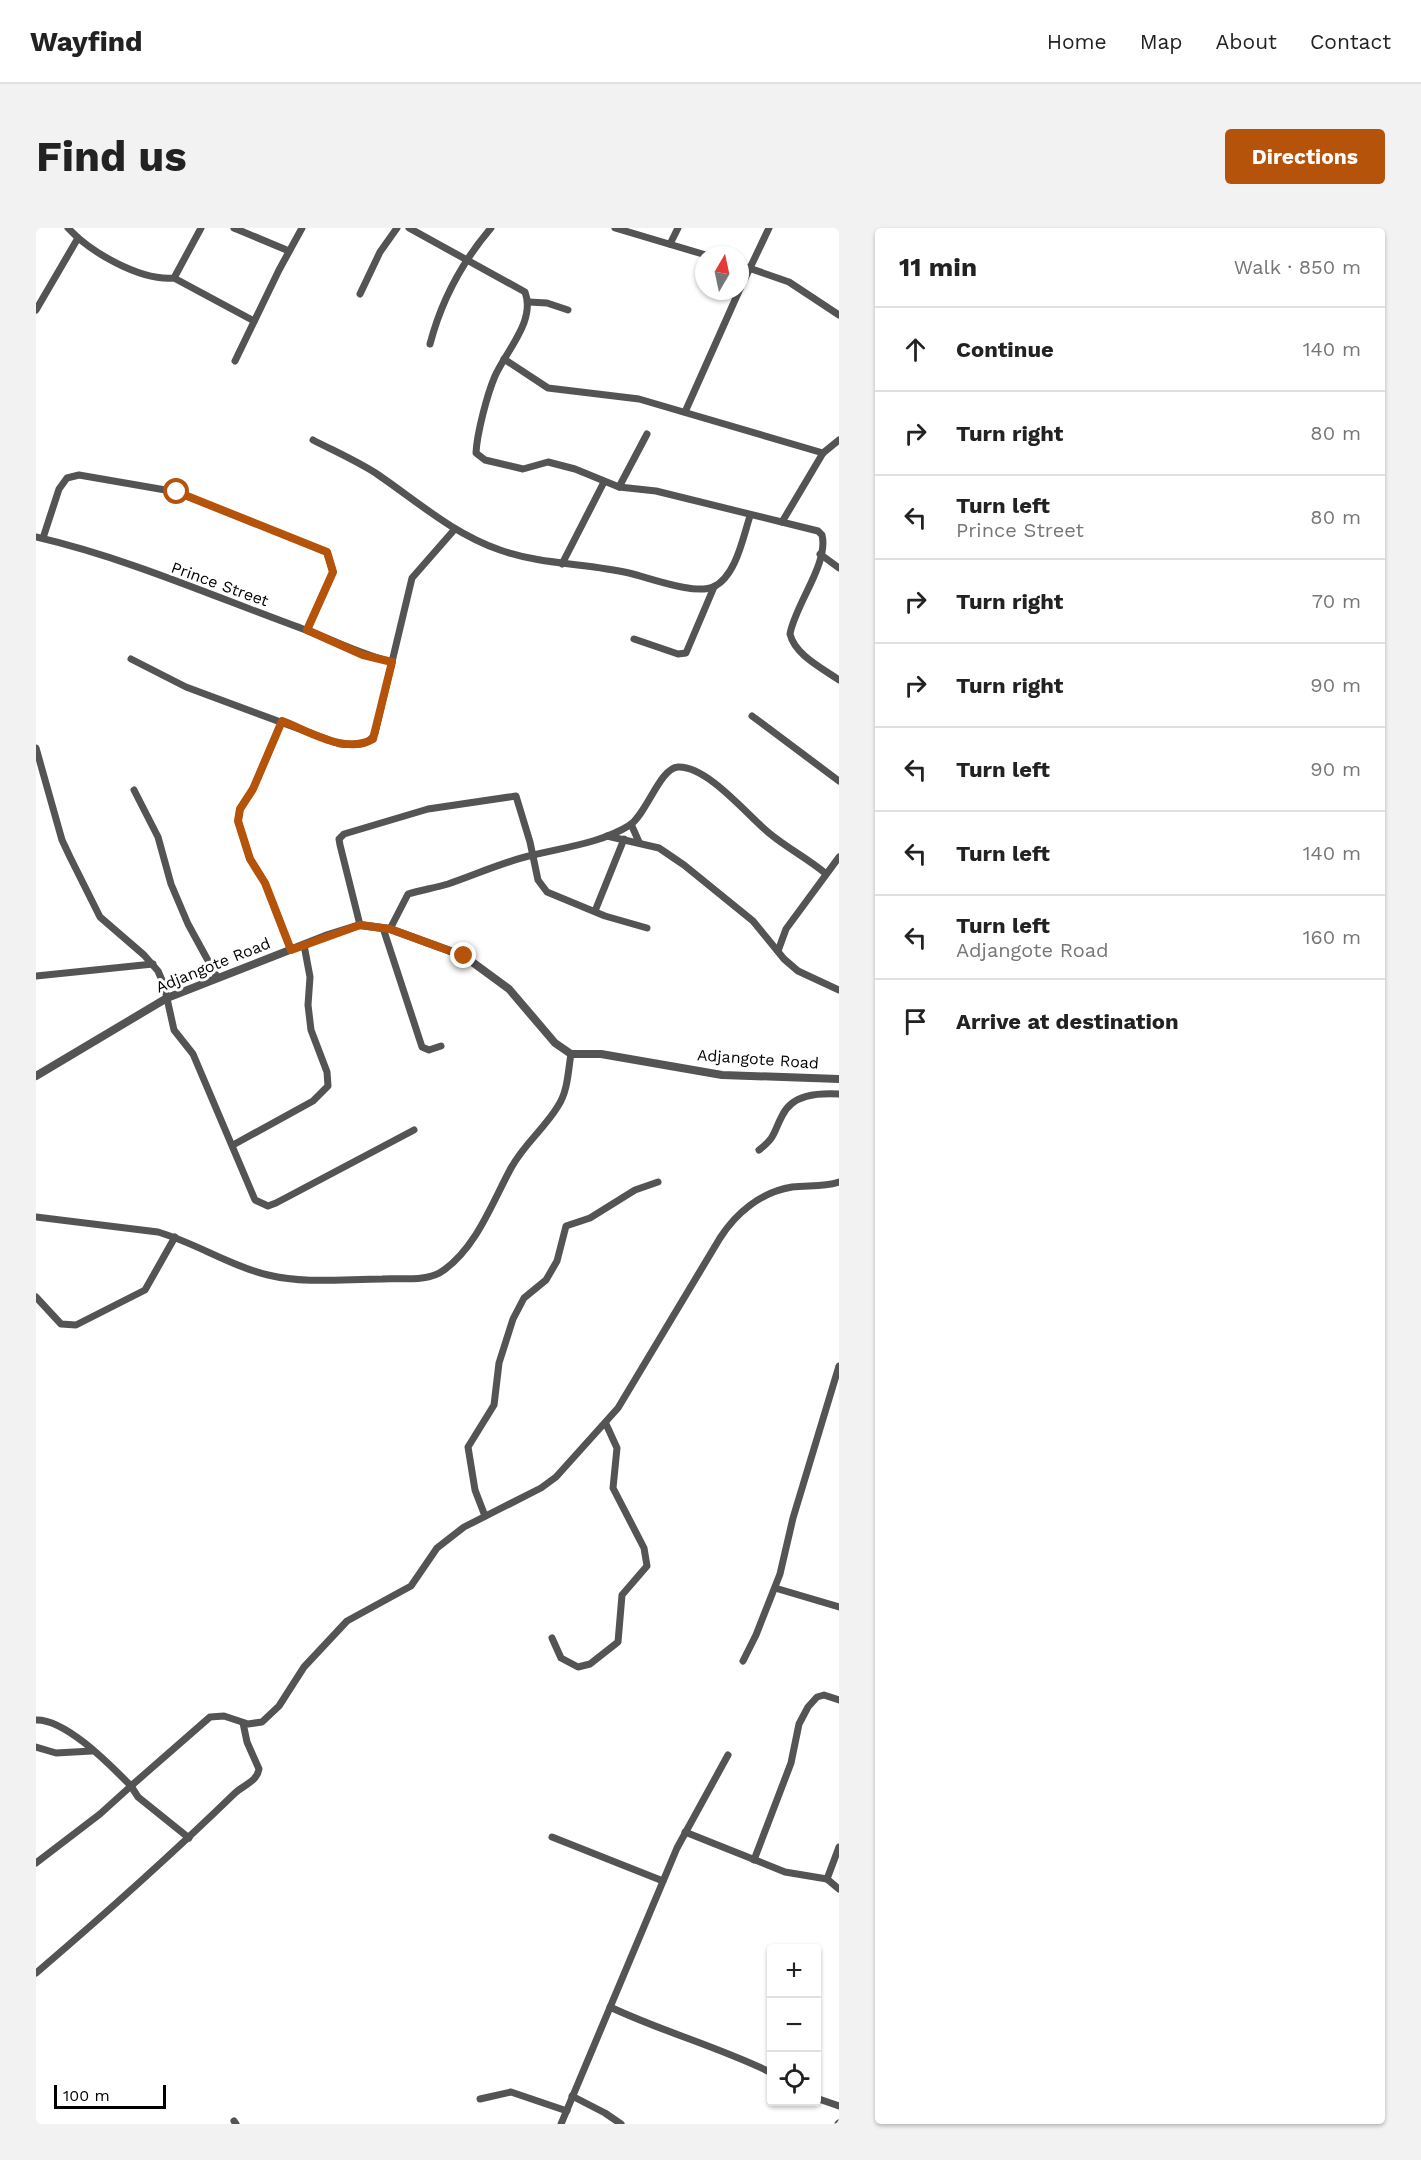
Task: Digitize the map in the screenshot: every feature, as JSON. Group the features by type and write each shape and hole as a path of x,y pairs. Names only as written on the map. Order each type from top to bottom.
{"street":[{"path":"68,228 78,238 128,268 152,278 174,278 254,321"},
{"path":"174,278 201,228"},
{"path":"234,228 289,251"},
{"path":"236,362 254,321 302,228"},
{"path":"360,294 380,252 397,228"},
{"path":"409,228 466,262 525,292 529,302 527,316 494,378 477,453 485,460 523,469 548,462 574,469 619,487 656,491 750,516 811,529 822,535 820,554 790,634 795,646 801,652 839,680"},
{"path":"430,344 437,315 466,262 491,228"},
{"path":"615,228 695,252"},
{"path":"670,244 678,228"},
{"path":"769,228 750,268 789,282 839,315"},
{"path":"36,310 78,238"},
{"path":"686,412 736,300"},
{"path":"529,302 547,303 568,310"},
{"path":"504,359 548,388 639,399 823,453"},
{"path":"619,487 647,434"},
{"path":"313,440 377,474 454,530 499,550 562,564 616,570 702,590 714,587"},
{"path":"782,522 823,453 839,440"},
{"path":"39,537 59,489 67,478 79,475 177,492 327,552 333,572 307,630"},
{"path":"562,564 604,482"},
{"path":"634,639 678,654 686,652 714,587 733,566 750,516"},
{"path":"131,659 186,687 340,744 366,743 373,739 375,733 412,578 454,530"},
{"name":"Prince Street","path":"39,537 123,561 307,630 363,655 392,662"},
{"path":"820,554 839,568"},
{"path":"752,716 839,781"},
{"path":"282,721 253,789 240,809 238,821 250,859 265,883 291,950"},
{"path":"36,748 62,840 95,907 108,925 153,964 164,985 174,1029 193,1054 255,1200 268,1206 414,1130"},
{"path":"441,1046 429,1050 422,1047 387,928 408,894 447,884 522,858 605,836 631,824 646,807 670,770 687,768 723,790 769,833 825,873"},
{"path":"134,790 158,837 171,884 188,924 217,977"},
{"path":"360,925 340,845 339,839 344,834 428,809 516,796 531,842 538,880 547,892 647,928"},
{"path":"631,824 639,842"},
{"path":"605,836 659,848 684,865 753,921 798,971 839,990"},
{"path":"595,911 624,839"},
{"path":"522,858 531,842"},
{"path":"778,951 786,929 839,857"},
{"name":"Adjangote Road","path":"36,1076 167,998 217,977 360,925 387,928 464,956 488,971 509,989 555,1043 571,1054 601,1054 722,1075 839,1079"},
{"path":"233,1145 313,1101 328,1086 327,1072 311,1030 308,1005 310,977 304,945"},
{"path":"36,976 153,964"},
{"path":"36,1217 133,1228 175,1237 237,1265 267,1275 293,1280 424,1277 442,1272 458,1258 475,1237 515,1161 558,1107 565,1092 571,1054"},
{"path":"759,1150 777,1133 784,1112 803,1097 810,1094 839,1094"},
{"path":"485,1516 475,1490 468,1447 494,1405 498,1363 513,1318 524,1298 546,1280 557,1261 566,1226 590,1218 635,1190 658,1182"},
{"path":"36,1863 162,1762 203,1722 224,1716 255,1725 271,1716 304,1667 347,1621 411,1586 437,1548 464,1527 541,1488 556,1477 606,1424 661,1338 720,1238 736,1218 746,1208 780,1190 839,1182"},
{"path":"36,1297 61,1324 76,1325 145,1290 175,1237"},
{"path":"743,1661 775,1588 839,1366"},
{"path":"552,1638 561,1658 578,1667 590,1664 614,1647 620,1636 622,1595 647,1566 644,1548 614,1488 617,1448 606,1424"},
{"path":"775,1588 839,1607"},
{"path":"754,1860 790,1763 799,1724 808,1707 817,1697 824,1695 839,1700"},
{"path":"36,1720 52,1722 93,1751 131,1786 146,1804 189,1838"},
{"path":"36,1973 259,1773 243,1723"},
{"path":"36,1748 56,1753 93,1751"},
{"path":"561,2124 685,1832 728,1755"},
{"path":"685,1832 785,1872 827,1879 839,1889"},
{"path":"552,1837 663,1881"},
{"path":"827,1879 839,1847"},
{"path":"610,2007 652,2027 714,2047 767,2071"},
{"path":"480,2099 511,2092 567,2111"},
{"path":"572,2096 621,2124"},
{"path":"821,2100 839,2106"}],"route":[{"path":"177,492 312,543 327,552 333,572 307,630 363,655 392,662 388,686 373,739 355,745 340,744 282,721 253,789 240,809 238,821 243,842 250,859 265,883 291,950 360,925 390,929 464,956"}]}
